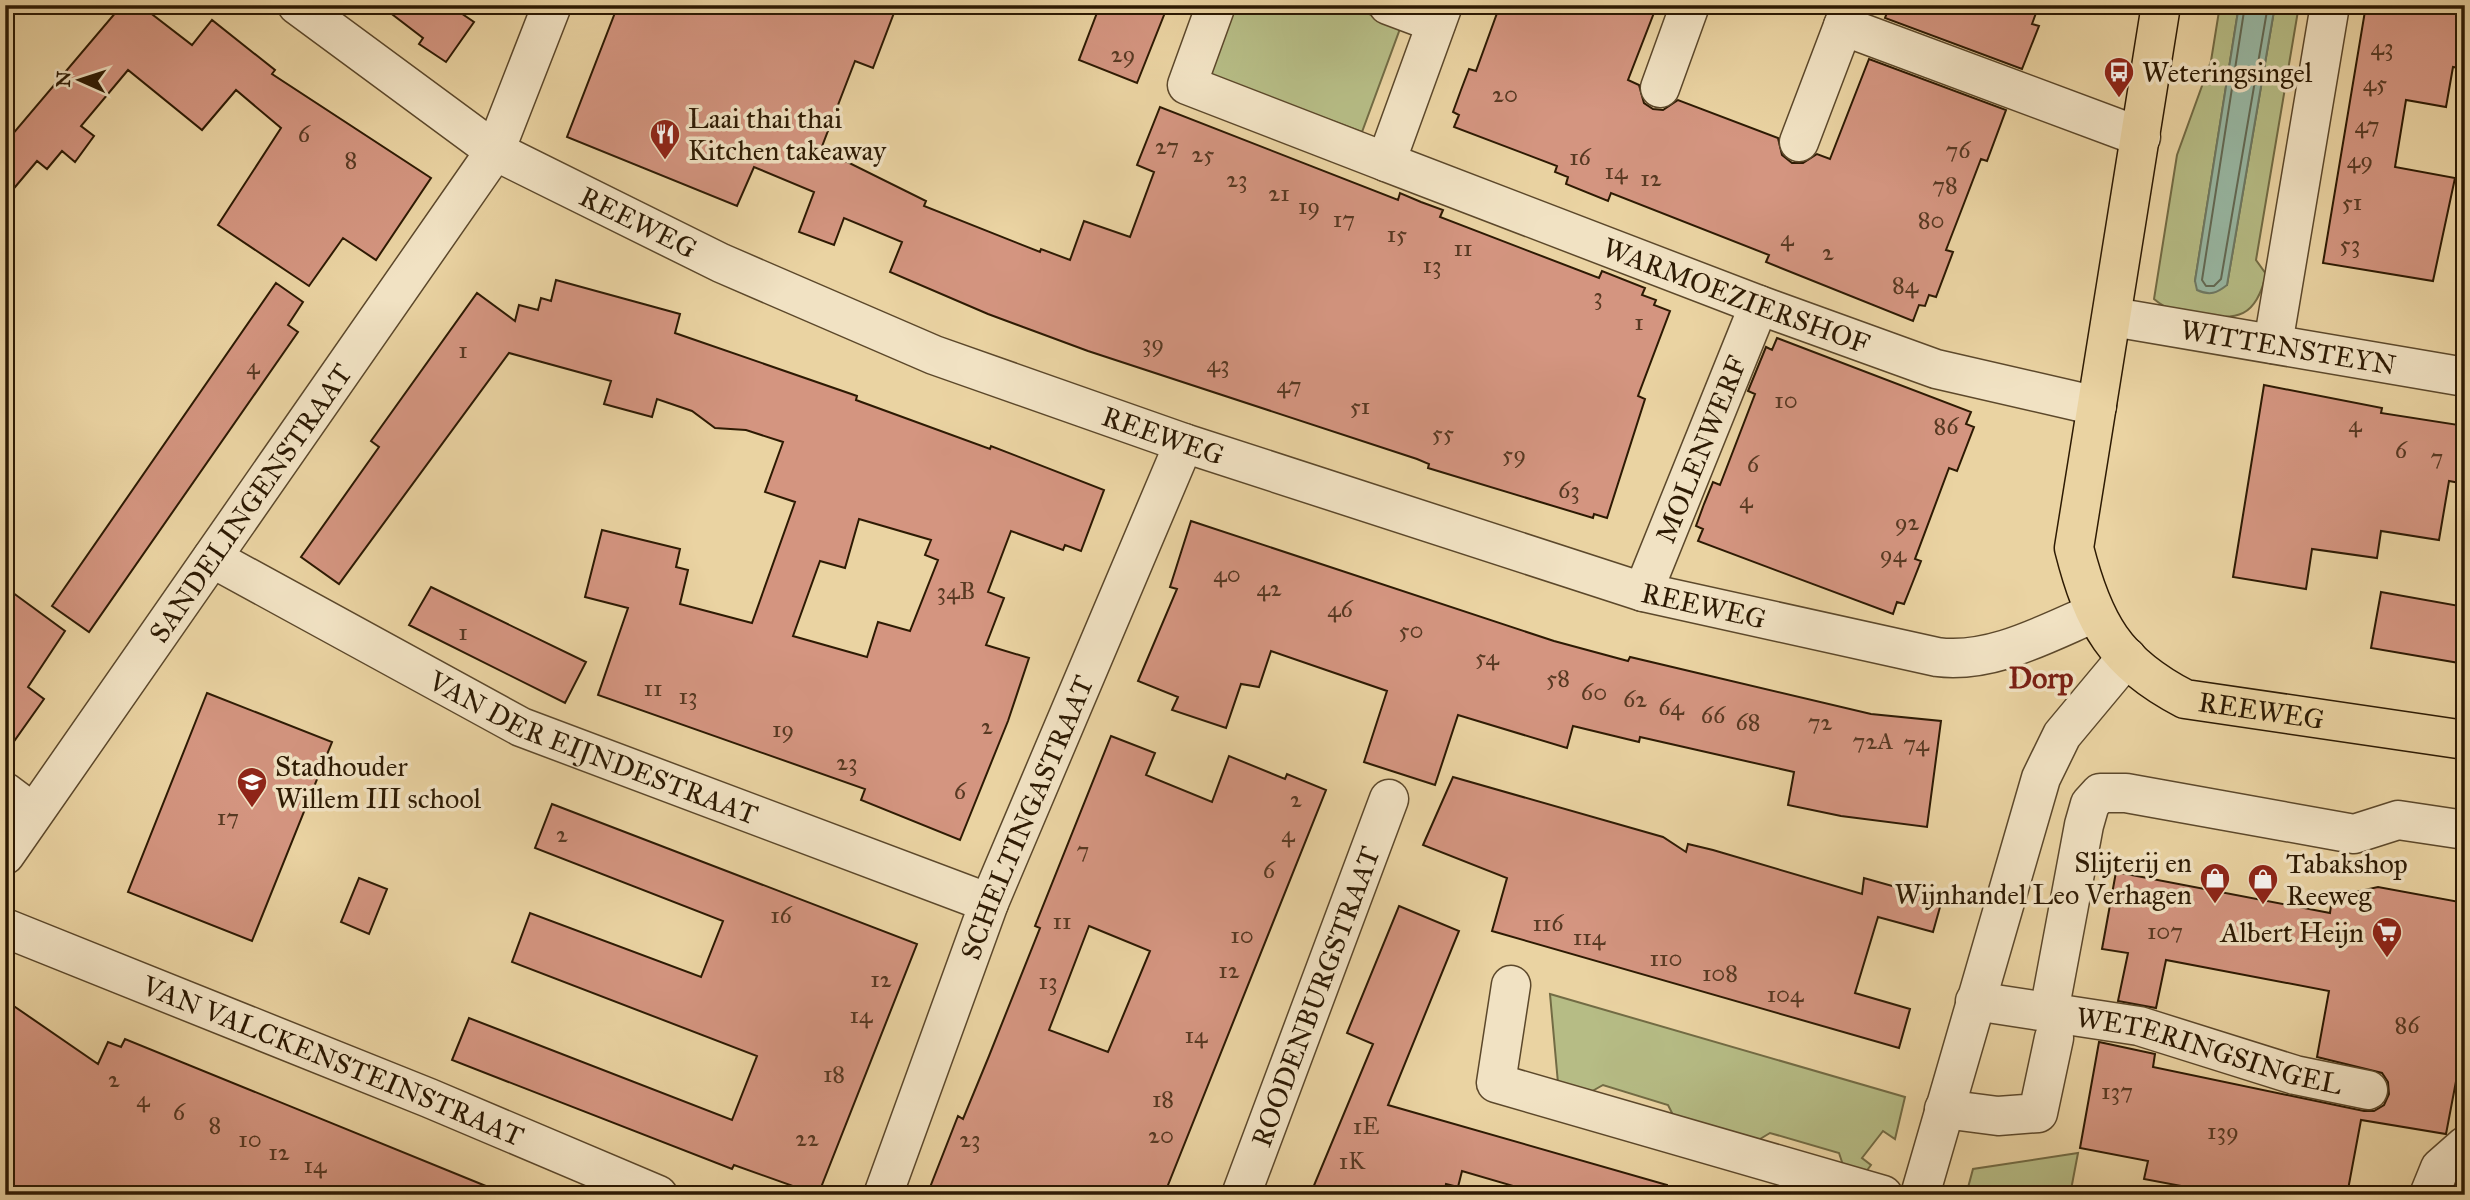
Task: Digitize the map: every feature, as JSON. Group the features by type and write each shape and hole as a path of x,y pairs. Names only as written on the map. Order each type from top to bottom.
{"main road":[{"path":"2096,406 2113,317 2161,5"},
{"name":"REEWEG","path":"2096,406 2074,548 2094,613 2127,657 2151,681 2185,699 2465,740"}],"street":[{"name":"REEWEG","path":"297,5 495,151 720,263 934,355 1184,443 1643,592 1955,659 2011,647 2094,613"},
{"name":"SANDELINGENSTRAAT","path":"5,855 19,802 212,558 495,151 552,5"},
{"name":"WARMOEZIERSHOF","path":"1216,5 1187,85 1759,305 1936,369 2096,406"},
{"path":"1386,162 1439,14 1388,5"},
{"path":"1660,88 1690,5"},
{"path":"2273,344 2330,5"},
{"path":"1799,142 1847,15 2141,137"},
{"name":"MOLENWERF","path":"1643,592 1759,305"},
{"name":"WITTENSTEYN","path":"2113,317 2465,377"},
{"name":"SCHELTINGASTRAAT","path":"883,1195 989,903 1184,443"},
{"name":"VAN DER EIJNDESTRAAT","path":"212,558 521,727 989,903"},
{"path":"1920,1195 2049,757 2062,735 2127,657"},
{"name":"WETERINGSINGEL","path":"1944,1109 1998,1116 2038,1113 2090,804 2100,793 2126,793 2354,834 2399,820 2465,830"},
{"name":"ROODENBURGSTRAAT","path":"1241,1195 1389,799"},
{"name":"VAN VALCKENSTEINSTRAAT","path":"5,929 429,1098 658,1195"},
{"path":"1511,985 1496,1083 1882,1195"},
{"name":"WETERINGSINGEL","path":"1975,1001 2051,1025 2139,1026 2295,1075 2368,1090"},
{"path":"2429,1195 2440,1168 2465,1146"}],"green space":[{"path":"1227,5 1345,5 1401,26 1362,132 1202,72"},
{"path":"2220,5 2239,5 2195,281 2227,285 2275,5 2299,5 2256,260 2266,274 2262,289 2251,308 2234,316 2224,317 2179,312 2154,299 2177,155 2211,61"},
{"path":"1550,994 1905,1097 1895,1139 1883,1131 1862,1158 1871,1165 1865,1173 1844,1168 1839,1153 1770,1133 1755,1142 1675,1119 1668,1105 1603,1085 1587,1094 1558,1083"},
{"path":"2078,1153 2070,1195 1966,1195 1973,1169"}],"water":[{"path":"2239,5 2275,5 2227,285 2217,292 2206,293 2197,290 2195,281"}],"building":[{"path":"122,5 140,5 192,45 212,20 275,70 272,74 431,178 376,260 343,238 309,286 218,225 281,128 236,90 202,130 128,70 81,126 94,136 75,162 62,151 47,169 37,161 5,199 5,143"},
{"path":"380,5 449,5 474,22 446,62 419,44 423,38"},
{"path":"618,5 897,5 873,68 855,61 821,149 926,201 924,206 1040,252 1041,249 1070,260 1084,221 1130,237 1154,172 1137,165 1160,107 1398,200 1400,193 1443,210 1440,217 1599,278 1602,271 1645,288 1642,295 1656,300 1654,305 1670,311 1638,396 1645,399 1607,518 1594,514 1593,518 1428,468 1429,464 1417,459 1088,351 988,314 890,272 902,242 844,218 834,245 799,232 814,192 754,167 737,206 567,137"},
{"path":"1100,5 1168,5 1137,83 1079,60"},
{"path":"1500,5 1657,5 1628,80 1639,85 1644,103 1653,109 1663,110 1678,100 1778,138 1782,155 1792,163 1803,163 1817,154 1830,159 1869,59 2006,110 1987,161 1981,159 1946,250 1953,252 1936,297 1929,295 1925,306 1919,305 1913,321 1766,262 1769,255 1611,193 1608,201 1566,184 1568,177 1555,172 1557,166 1454,127 1459,115 1453,112 1461,90 1469,69 1476,71"},
{"path":"1890,5 2039,5 2032,24 2039,26 2022,69 1885,18"},
{"path":"2366,5 2443,5 2465,9 2465,69 2453,67 2446,107 2406,100 2395,167 2455,178 2433,281 2323,263"},
{"path":"556,280 680,314 675,333 857,396 856,400 990,449 991,446 1104,490 1081,551 1065,545 1063,550 1011,531 988,592 1004,598 986,645 1029,658 1008,721 960,840 861,800 865,789 598,695 628,608 585,597 602,530 680,549 676,567 688,570 680,604 752,623 795,502 765,492 783,442 746,430 715,428 692,411 657,399 652,417 604,404 611,381 509,353 339,584 301,557 379,447 371,441 477,293 515,321 519,305 538,310 541,298 551,301","holes":["859,519 931,540 925,555 938,560 910,631 878,622 867,657 793,636 820,561 845,568"]},
{"path":"276,283 303,302 288,325 298,332 89,632 52,606"},
{"path":"1777,338 1971,412 1966,424 1974,427 1957,471 1949,468 1915,559 1921,561 1904,604 1897,602 1893,614 1698,541 1703,529 1696,526 1704,504 1713,482 1720,485 1755,394 1748,391 1766,347 1772,350"},
{"path":"2264,385 2382,408 2381,413 2465,426 2465,484 2449,481 2439,540 2381,531 2377,558 2312,549 2306,589 2233,577"},
{"path":"1191,521 1554,641 1628,661 1630,657 1871,714 1941,721 1927,827 1841,816 1788,805 1794,772 1640,737 1639,742 1573,726 1567,748 1458,715 1435,785 1364,762 1387,691 1271,651 1259,687 1241,684 1226,728 1172,710 1178,697 1138,681 1177,589 1170,587"},
{"path":"5,587 65,631 28,687 44,699 5,754"},
{"path":"431,587 586,662 565,703 409,625"},
{"path":"2381,592 2465,607 2465,664 2371,648"},
{"path":"207,693 332,742 252,941 128,892"},
{"path":"1111,736 1155,753 1146,775 1212,802 1229,756 1285,779 1287,774 1326,790 1164,1195 927,1195 958,1116 963,1119 989,1056 1040,928 1035,926","holes":["1089,926 1150,951 1108,1052 1049,1030"]},
{"path":"1453,777 1663,837 1686,852 1688,844 1862,894 1864,878 1942,900 1933,932 1878,917 1855,993 1910,1009 1899,1048 1492,931 1507,878 1423,845"},
{"path":"552,804 917,944 818,1195 734,1165 732,1169 452,1060 469,1018 732,1120 757,1056 512,962 530,913 701,977 723,921 535,848"},
{"path":"2116,872 2330,913 2332,897 2378,887 2465,903 2465,1034 2446,1134 2361,1120 2347,1195 2229,1195 2144,1179 2148,1161 2080,1148 2099,1042 2155,1054 2153,1067 2364,1111 2374,1111 2384,1105 2389,1094 2388,1082 2382,1073 2317,1057 2329,991 2166,960 2156,1008 2118,1001 2128,953 2102,949"},
{"path":"359,878 387,889 369,934 341,922"},
{"path":"1399,906 1459,931 1388,1105 1667,1185 1666,1195 1544,1195 1462,1171 1458,1187 1446,1184 1444,1195 1310,1195 1373,1044 1347,1033"},
{"path":"5,1000 98,1064 108,1042 121,1047 125,1039 508,1195 5,1195"}],"place":[{"name":"Weteringsingel","path":"2119,99"},
{"name":"Laai thai thai Kitchen takeaway","path":"665,161"},
{"name":"Stadhouder Willem III school","path":"252,809"},
{"name":"Slijterij en Wijnhandel Leo Verhagen","path":"2215,905"},
{"name":"Tabakshop Reeweg","path":"2263,906"},
{"name":"Albert Heijn","path":"2387,959"}],"district":[{"name":"Dorp","path":"2041,678"}]}
